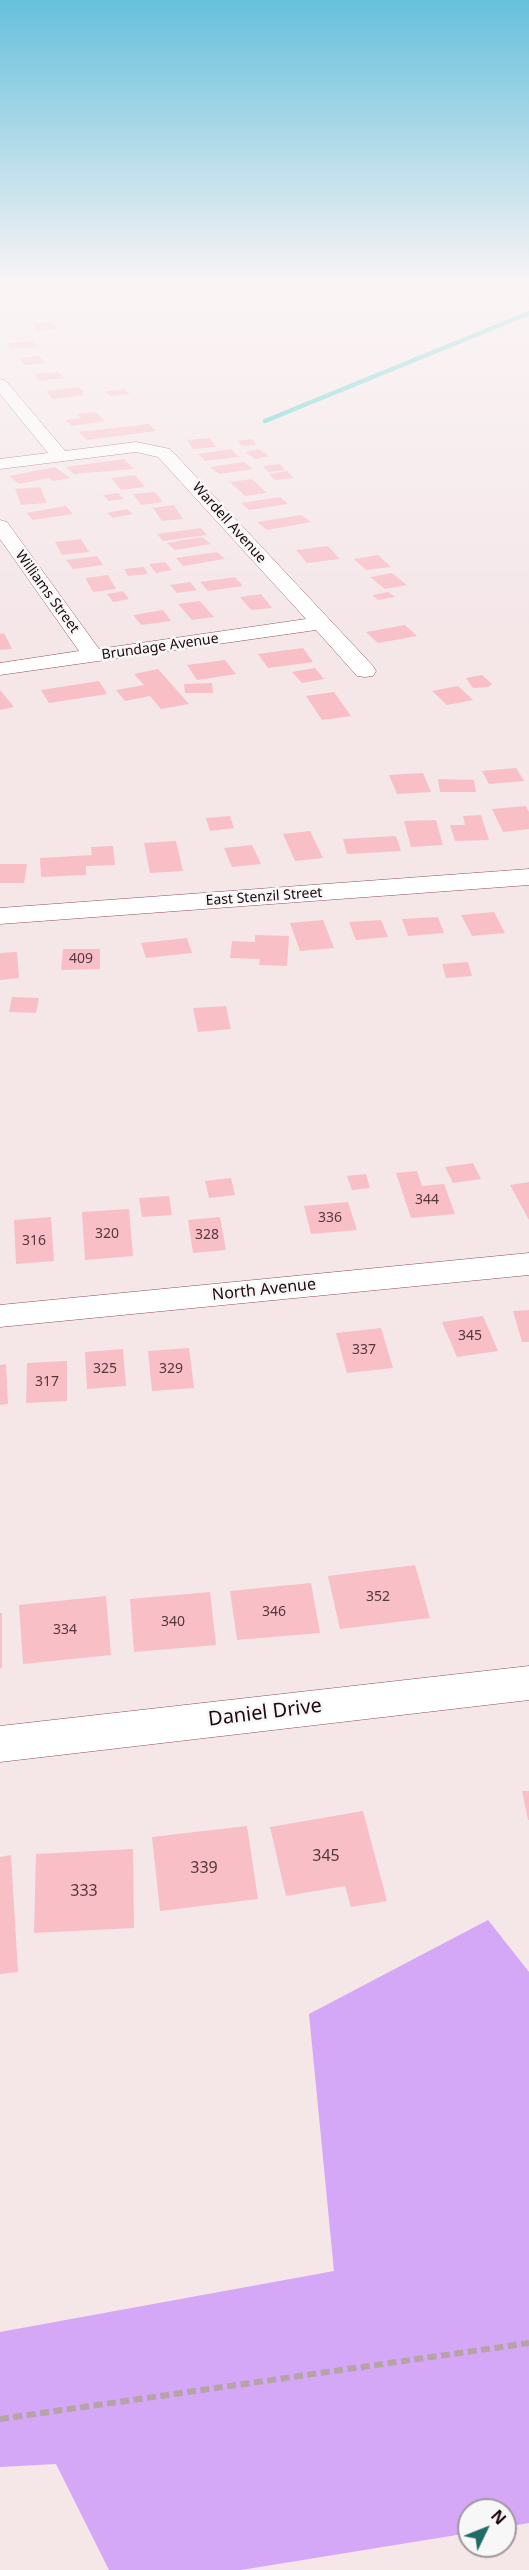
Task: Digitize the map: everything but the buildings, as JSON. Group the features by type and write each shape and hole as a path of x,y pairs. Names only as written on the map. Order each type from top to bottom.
{"street":[{"path":"16,403 59,455"},
{"name":"Wardell Avenue","path":"59,455 136,447 164,453 365,671"},
{"path":"0,464 59,455"},
{"name":"Williams Street","path":"0,526 94,657"},
{"name":"Brundage Avenue","path":"0,669 320,624"},
{"name":"East Stenzil Street","path":"0,916 529,877"},
{"name":"North Avenue","path":"0,1316 529,1264"},
{"name":"Daniel Drive","path":"0,1744 529,1683"}],"path":[{"path":"0,2419 529,2343"}],"shaded area":[{"path":"488,1920 529,1972 529,2523 517,2525 517,2498 457,2498 457,2535 241,2570 109,2570 56,2464 0,2467 0,2332 334,2271 309,2014"}],"waterway":[{"path":"265,421 309,403"}]}
